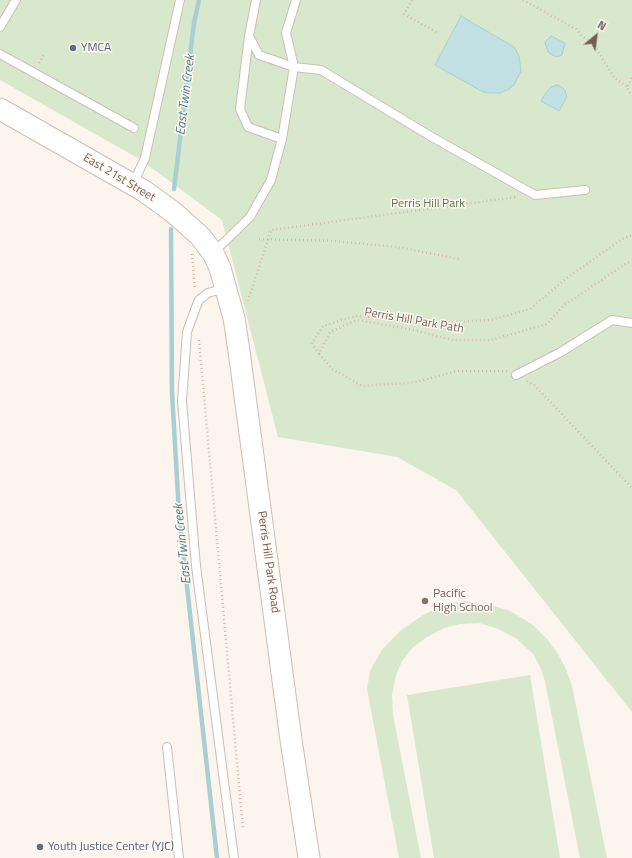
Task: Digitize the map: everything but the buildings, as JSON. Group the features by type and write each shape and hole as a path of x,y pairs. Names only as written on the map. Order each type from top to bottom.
{"street":[{"name":"East 21st Street","path":"0,109 138,188 173,212 195,242 217,260"},
{"name":"Perris Hill Park Road","path":"217,260 234,318 291,740 309,858"}],"lane":[{"path":"0,28 16,0"},
{"path":"138,188 180,0"},
{"path":"256,0 249,36 240,109 248,127 282,139"},
{"path":"217,260 250,218 271,180 282,139 294,67 286,33 296,0"},
{"path":"249,36 260,55 294,67 321,70 432,137 535,195 585,190"},
{"path":"0,54 134,128"},
{"path":"226,287 208,293 199,300 196,307 187,332 182,401 196,566 234,858"},
{"path":"516,375 561,352 612,320 632,323"},
{"path":"167,747 179,858"}],"path":[{"path":"412,0 404,14 436,32"},
{"path":"523,0 576,29 583,37 598,46"},
{"path":"591,42 614,77 627,87 629,92 632,93"},
{"path":"39,64 44,54"},
{"path":"627,87 632,78"},
{"path":"248,301 272,230 535,195"},
{"path":"632,235 622,239 568,277 530,309 491,320 440,323 356,316 323,326 312,343 332,369 362,386 418,382 456,371 508,371 534,386 632,488"},
{"path":"259,239 333,241 397,247 459,259"},
{"path":"195,242 196,307"},
{"name":"Perris Hill Park Path","path":"319,354 330,332 357,320 414,330 452,340 491,340 547,324 563,306 627,263 632,262"},
{"path":"199,338 244,834"}],"green space":[{"name":"Perris Hill Park","path":"0,0 632,0 632,712 456,490 397,457 278,437 222,220 141,160 0,80"},
{"path":"465,601 491,605 510,611 533,625 548,640 559,656 566,669 572,686 607,858 580,858 545,682 541,669 534,655 517,639 496,628 479,623 460,624 444,628 427,637 413,647 402,661 396,675 392,695 393,715 421,858 399,858 367,689 370,671 382,650 400,631 420,617 444,604"},
{"path":"530,675 560,858 434,858 407,695"}],"water":[{"path":"461,16 514,47 519,56 521,71 514,85 509,89 500,93 483,92 435,65"},
{"path":"551,36 565,43 562,55 556,57 548,52 545,42"},
{"path":"557,85 565,90 567,97 559,111 541,101 551,87"}],"waterway":[{"name":"East Twin Creek","path":"174,189 194,23 199,0"},
{"name":"East Twin Creek","path":"171,229 172,392 179,514 217,858"}],"place":[{"name":"YMCA","path":"73,48"},
{"name":"Pacific High School","path":"425,601"},
{"name":"Youth Justice Center (YJC)","path":"40,847"}]}
